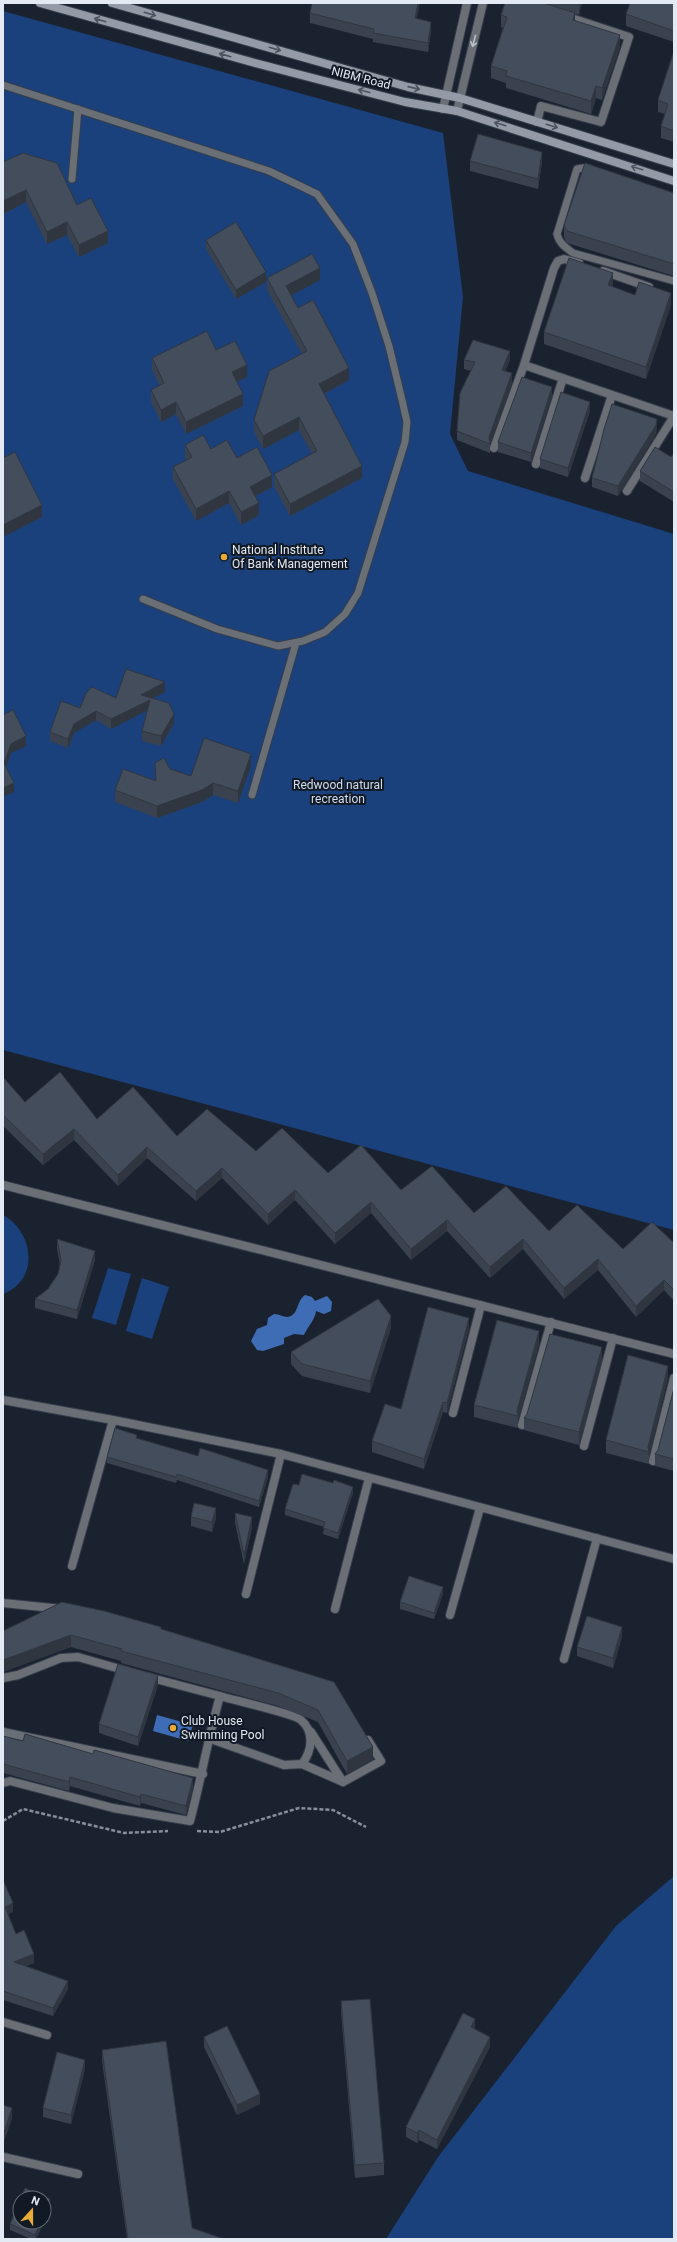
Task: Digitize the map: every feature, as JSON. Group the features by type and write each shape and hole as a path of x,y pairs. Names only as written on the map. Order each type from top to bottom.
{"street":[{"name":"NIBM Road","path":"40,3 262,65 406,102 457,111 674,181"},
{"name":"NIBM Road","path":"112,3 126,5 408,87 460,98 674,164"},
{"path":"443,109 467,3"},
{"path":"457,111 483,3"},
{"path":"537,122 541,106 601,122 629,37 554,13"},
{"path":"494,448 524,365 554,268 558,261 564,259 659,290"},
{"path":"524,365 674,416 627,491"},
{"path":"536,464 563,378"},
{"path":"585,478 612,395"},
{"path":"3,1185 674,1354"},
{"path":"453,1413 481,1305"},
{"path":"522,1425 551,1322"},
{"path":"584,1446 613,1338"},
{"path":"653,1461 674,1378"},
{"path":"3,1400 113,1420 281,1454 674,1559"},
{"path":"72,1566 113,1420"},
{"path":"246,1594 281,1454"},
{"path":"335,1609 369,1478"},
{"path":"450,1615 480,1508"},
{"path":"564,1659 597,1538"},
{"path":"3,1603 49,1606 72,1611"},
{"path":"3,1678 18,1675 61,1658 78,1657 300,1718 342,1782"},
{"path":"3,1783 10,1781 113,1808 190,1821 203,1774 208,1738 220,1696"},
{"path":"302,1764 310,1753 310,1738 308,1729"},
{"path":"3,1732 203,1774"},
{"path":"342,1782 381,1761 364,1734"},
{"path":"208,1738 284,1764 302,1764 342,1782"},
{"path":"3,2022 47,2035"},
{"path":"3,2157 78,2174"}],"lane":[{"path":"3,85 269,171 317,194 353,244 390,346 407,422 405,442 358,593 345,614 325,632 296,643 278,646 217,629 143,599"},
{"path":"72,179 78,110"},
{"path":"598,172 583,168 577,169 557,234 558,240 563,246 573,253 674,281"},
{"path":"252,795 296,643"}],"green space":[{"name":"Redwood natural recreation","path":"3,11 443,133 463,297 450,434 468,471 674,534 674,1230 3,1050"},
{"path":"3,1215 13,1223 21,1233 26,1244 28,1256 27,1267 23,1278 15,1287 3,1294"},
{"path":"108,1268 131,1274 116,1325 92,1318"},
{"path":"142,1278 169,1287 152,1339 126,1331"},
{"path":"674,1876 674,2239 386,2239 438,2157 616,1926"}],"shaded area":[{"path":"305,1295 312,1297 315,1301 327,1296 332,1302 331,1311 324,1314 316,1311 313,1320 304,1335 294,1334 284,1338 284,1344 263,1351 257,1350 251,1341 257,1329 267,1325 268,1318 274,1314 287,1317 294,1314 300,1301"},
{"name":"Club House Swimming Pool","path":"157,1715 193,1725 188,1741 153,1731"}],"building":[{"path":"312,3 418,3 415,18 431,22 428,43 373,33 374,29 310,13"},
{"path":"505,3 544,3 575,13 573,20 620,35 602,88 596,86 591,101 506,76 507,71 491,66 507,17 501,15"},
{"path":"630,3 674,3 674,31 626,14"},
{"path":"674,51 674,131 661,126 668,104 658,100"},
{"path":"478,134 542,152 538,179 470,161"},
{"path":"23,153 57,163 77,205 91,198 108,231 79,245 67,222 47,232 26,190 3,201 3,162"},
{"path":"585,163 674,193 674,264 567,231 564,225"},
{"path":"236,222 266,272 236,290 206,240"},
{"path":"312,254 320,268 286,286 298,308 313,300 349,368 319,384 362,466 290,504 274,474 317,451 299,417 263,436 254,420 269,371 307,351 267,278"},
{"path":"569,258 613,273 608,285 635,295 639,282 671,293 646,367 544,332"},
{"path":"207,331 216,350 235,341 247,365 232,372 243,394 186,422 176,402 161,410 151,390 164,383 152,358"},
{"path":"473,340 510,351 502,370 512,373 489,437 490,444 457,431 460,393 475,362 464,360"},
{"path":"522,377 552,387 531,453 498,442"},
{"path":"561,392 590,402 568,468 540,459"},
{"path":"612,404 657,419 656,425 618,486 592,478 604,429"},
{"path":"203,435 211,449 227,440 237,458 257,447 272,475 250,487 259,503 241,512 229,491 196,509 173,467 192,457 185,445"},
{"path":"655,447 671,457 674,453 674,492 640,471"},
{"path":"15,452 42,505 3,525 3,458"},
{"path":"126,669 165,682 141,695 169,703 174,714 161,736 142,731 150,700 111,719 96,711 74,724 68,739 50,732 61,701 80,708 86,693 92,687 116,698"},
{"path":"13,710 26,736 11,744 4,763 14,783 3,788 3,715"},
{"path":"204,738 251,754 238,791 213,783 202,790 157,806 115,790 123,769 156,781 155,763 164,758 170,769 191,776"},
{"path":"60,1072 97,1119 133,1087 177,1136 207,1109 256,1151 282,1128 328,1173 361,1145 401,1190 432,1166 474,1213 506,1186 549,1231 577,1205 623,1249 652,1222 674,1243 674,1290 664,1280 636,1306 598,1259 564,1288 523,1239 490,1267 447,1220 411,1249 371,1202 335,1233 295,1190 268,1214 222,1168 196,1191 147,1147 118,1175 74,1129 43,1154 3,1115 3,1077 25,1102"},
{"path":"57,1239 95,1251 77,1310 35,1299 48,1289 58,1274 61,1260"},
{"path":"378,1299 391,1316 370,1381 302,1364 291,1352"},
{"path":"428,1307 469,1318 447,1403 443,1402 424,1459 372,1441 385,1404 401,1409"},
{"path":"497,1320 539,1331 517,1411 518,1416 474,1405"},
{"path":"550,1334 602,1347 579,1432 524,1418 527,1414"},
{"path":"628,1355 668,1366 648,1447 649,1452 606,1440"},
{"path":"674,1388 674,1459 655,1454 658,1450"},
{"path":"115,1428 137,1435 136,1438 198,1456 200,1448 268,1470 259,1501 177,1474 176,1477 107,1457"},
{"path":"302,1474 333,1483 334,1480 353,1487 338,1533 323,1528 325,1522 285,1509 293,1484 299,1485"},
{"path":"194,1503 216,1508 212,1522 191,1517"},
{"path":"235,1513 252,1517 244,1555"},
{"path":"409,1576 443,1587 434,1613 400,1602"},
{"path":"62,1602 104,1611 161,1627 161,1629 334,1682 373,1747 347,1761 318,1710 278,1693 121,1651 122,1649 71,1635 3,1660 3,1631"},
{"path":"587,1616 622,1627 613,1658 577,1647"},
{"path":"118,1664 158,1675 138,1737 99,1724"},
{"path":"25,1734 93,1754 94,1750 193,1778 186,1806 141,1794 140,1797 70,1777 69,1782 3,1764 3,1736 23,1741"},
{"path":"4,1882 13,1903 5,1907 16,1934 24,1930 34,1954 14,1962 68,1981 53,2008 3,1991"},
{"path":"370,1999 384,2163 355,2165 341,2001"},
{"path":"463,2013 475,2019 471,2027 490,2037 437,2140 419,2130 417,2133 406,2127"},
{"path":"227,2026 260,2094 237,2105 204,2037"},
{"path":"166,2041 192,2228 224,2239 128,2239 102,2050"},
{"path":"57,2052 85,2060 71,2115 43,2108"},
{"path":"3,2105 12,2108 4,2132 3,2132"},
{"path":"24,2230 37,2230 35,2235"}],"place":[{"name":"National Institute Of Bank Management","path":"224,557"},
{"name":"Club House Swimming Pool","path":"173,1728"}]}
